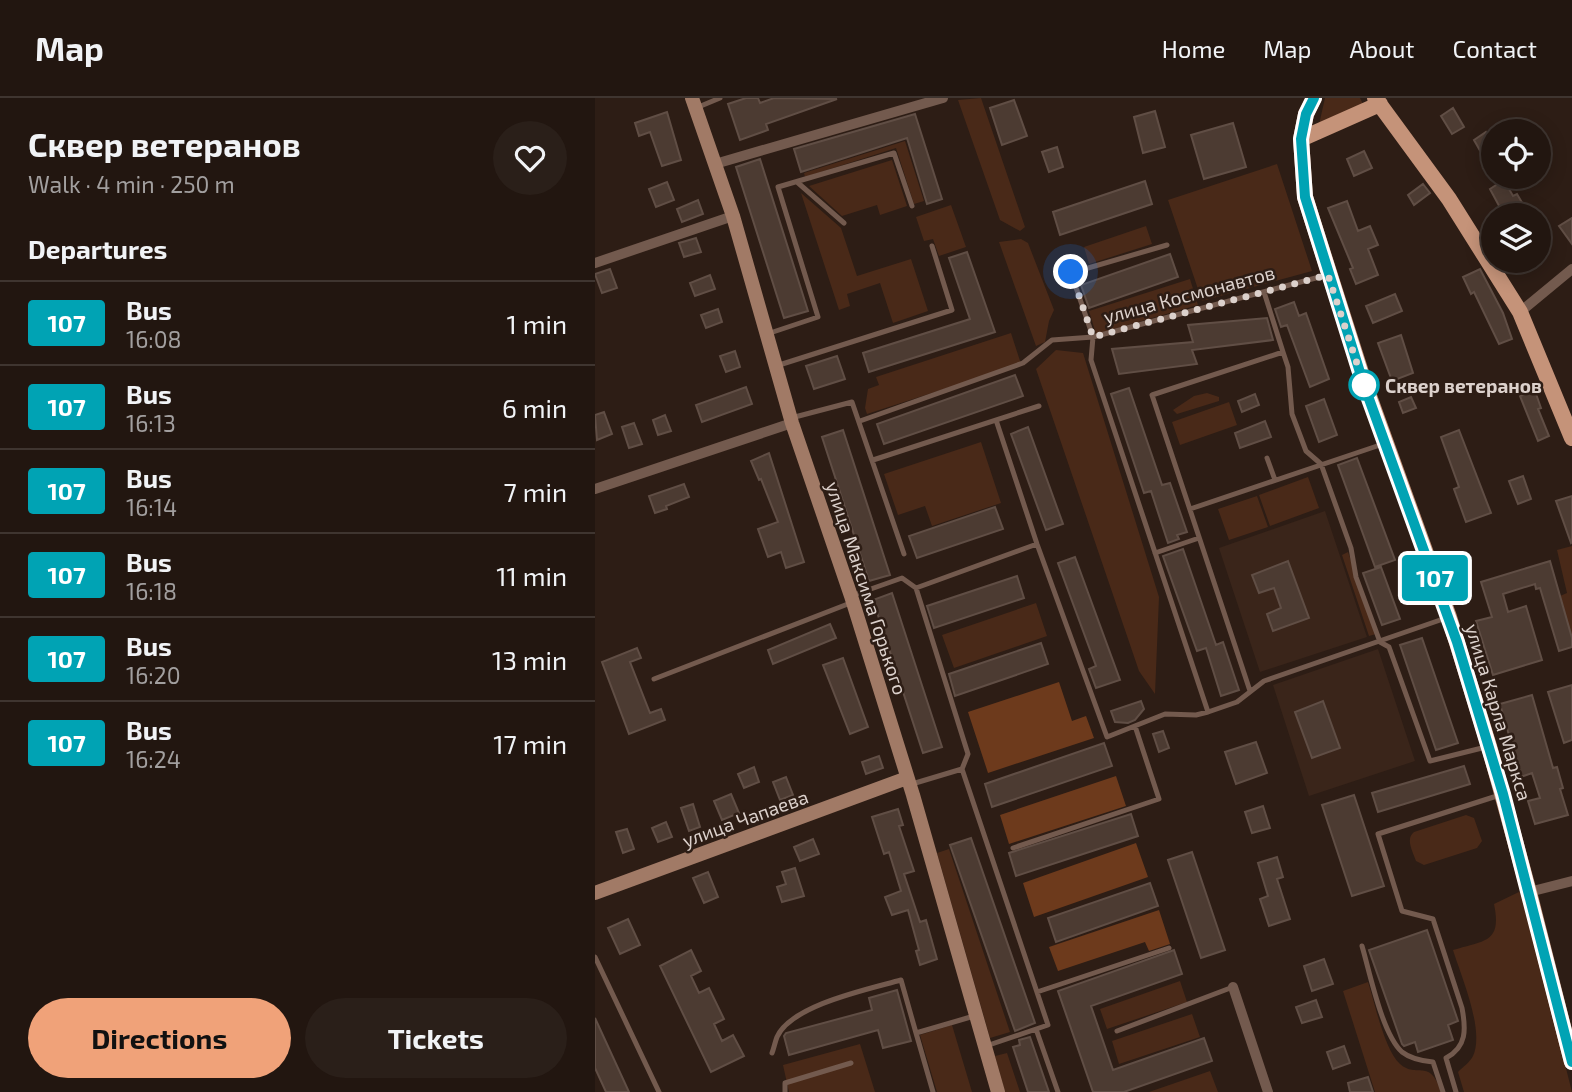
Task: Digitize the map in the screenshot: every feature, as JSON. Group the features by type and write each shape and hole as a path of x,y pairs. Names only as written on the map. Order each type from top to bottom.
{"main road":[{"name":"улица Карла Маркса","path":"1312,99 1301,139 1305,197 1328,275 1449,617 1489,746 1572,1062"},
{"path":"1301,139 1377,101 1449,199 1520,312 1572,438"}],"street":[{"path":"715,164 943,98"},
{"name":"улица Максима Горького","path":"694,103 733,216 792,421 852,599 998,1092"},
{"path":"595,263 733,216"},
{"path":"1520,312 1572,269"},
{"path":"595,489 792,421"},
{"name":"улица Чапаева","path":"595,893 908,782"},
{"path":"1529,892 1572,881"},
{"path":"1233,987 1268,1092"}],"lane":[{"path":"694,103 720,98"},
{"path":"767,334 818,317 778,187 894,153 912,206"},
{"path":"797,182 843,223"},
{"path":"1167,245 1071,272 1093,337 1091,360 1208,712"},
{"path":"776,366 952,310 932,246"},
{"name":"улица Космонавтов","path":"860,421 1023,363 1052,340 1093,337 1328,275"},
{"path":"1264,292 1288,367 1292,414 1306,452 1321,464 1351,548 1356,577 1380,642 1389,647 1430,761 1489,746"},
{"path":"1250,691 1152,395 1283,352"},
{"path":"792,421 852,402 904,554"},
{"path":"873,460 1039,406"},
{"path":"996,420 1037,544 1107,737 1165,715 1196,715 1237,702 1264,681 1449,617"},
{"path":"1190,509 1386,443"},
{"path":"1267,458 1275,480"},
{"path":"1155,553 1199,538"},
{"path":"916,588 1037,544"},
{"path":"654,679 902,578 916,588 968,754 962,769 1048,1024 986,1046"},
{"path":"1013,848 1159,799 1135,726"},
{"path":"908,782 962,769"},
{"path":"1456,1092 1446,1058 1457,1052 1463,1039 1465,1022 1462,1007 1433,919 1402,911 1378,834 1503,794"},
{"path":"1362,946 1389,1035 1403,1052 1420,1061 1433,1062 1443,1092"},
{"path":"1037,992 1169,948"},
{"path":"595,959 659,1092"},
{"path":"772,1054 777,1035 798,1015 828,1001 901,980 933,1092"},
{"path":"1117,1031 1233,987"},
{"path":"916,1033 977,1015"},
{"path":"1036,1029 1058,1092"},
{"path":"785,1092 785,1083 851,1063"}],"shaded area":[{"path":"981,98 1025,227 1020,231 1000,220 958,100"},
{"path":"1325,98 1360,98 1365,108 1318,129"},
{"path":"905,141 924,201 914,204 896,148 805,177 804,173"},
{"path":"892,160 907,206 880,215 877,205 842,216 809,186"},
{"path":"1277,164 1312,271 1202,301 1168,200"},
{"path":"801,193 841,228 857,276 911,259 928,311 893,323 880,283 847,294 850,306 839,310"},
{"path":"951,205 966,247 939,256 933,239 924,241 916,217"},
{"path":"1146,226 1152,244 1089,264 1084,247"},
{"path":"1021,239 1028,243 1054,310 1045,342 1036,346 999,242"},
{"path":"1190,279 1198,305 1096,334 1089,311"},
{"path":"1011,333 1021,364 867,414 865,408 868,389 879,385 876,377"},
{"path":"1056,350 1083,353 1159,597 1155,694 1139,671 1036,369"},
{"path":"1207,393 1219,397 1219,401 1177,414 1173,410 1194,396"},
{"path":"1229,402 1237,425 1180,445 1172,422"},
{"path":"981,442 1001,503 932,526 925,506 898,515 884,474"},
{"path":"1308,477 1319,508 1270,526 1259,495"},
{"path":"1257,496 1268,527 1229,540 1218,509"},
{"path":"1325,511 1367,637 1260,672 1219,548"},
{"path":"1572,546 1572,638 1560,596 1567,593 1557,550"},
{"path":"1348,552 1376,634 1369,636 1342,555"},
{"path":"1036,603 1047,636 954,668 942,635"},
{"path":"1378,649 1415,761 1309,796 1273,685"},
{"path":"1059,682 1072,721 1086,716 1094,738 988,773 968,712"},
{"path":"1116,776 1126,806 1009,844 1000,815"},
{"path":"1466,815 1474,818 1482,841 1477,848 1424,865 1416,861 1410,842 1414,832"},
{"path":"1136,843 1148,877 1034,917 1023,883"},
{"path":"949,849 1010,1032 990,1038 937,853"},
{"path":"1521,891 1572,1092 1464,1092 1458,1072 1473,1056 1476,1032 1471,1003 1453,950 1489,938 1495,926 1494,904"},
{"path":"1159,910 1170,944 1149,951 1145,942 1058,971 1049,947"},
{"path":"1180,981 1187,1002 1107,1029 1100,1009"},
{"path":"1368,982 1394,1057 1406,1068 1428,1072 1437,1081 1441,1092 1375,1092 1343,991"},
{"path":"1192,1014 1200,1037 1119,1064 1112,1041"},
{"path":"952,1025 972,1092 937,1092 920,1035"},
{"path":"860,1044 875,1092 789,1092 783,1065"},
{"path":"1007,1053 1020,1092 1005,1092 995,1056"},
{"path":"1210,1071 1218,1092 1149,1092"}],"building":[{"path":"746,98 758,98 760,103 774,98 837,99 766,124 768,130 740,140 728,104"},
{"path":"1014,100 1027,136 1002,145 990,108"},
{"path":"1453,108 1464,127 1452,134 1441,116"},
{"path":"1155,111 1165,147 1143,153 1134,117"},
{"path":"667,112 681,160 662,166 650,132 639,136 635,123"},
{"path":"915,114 942,199 927,204 907,138 801,172 794,149"},
{"path":"1233,123 1246,167 1204,179 1191,135"},
{"path":"1481,135 1481,152 1474,140"},
{"path":"1057,147 1063,167 1049,172 1042,152"},
{"path":"1364,151 1372,168 1354,176 1347,159"},
{"path":"760,159 808,311 784,318 736,167"},
{"path":"1145,181 1152,204 1060,235 1053,212"},
{"path":"667,182 674,200 656,207 649,189"},
{"path":"1423,184 1430,193 1414,205 1408,195"},
{"path":"1490,189 1509,189 1513,196 1517,194 1522,203 1498,203"},
{"path":"698,200 703,214 682,222 677,209"},
{"path":"1347,201 1358,231 1370,226 1378,245 1368,249 1378,275 1356,284 1350,269 1353,268 1328,208"},
{"path":"1572,218 1572,244 1559,226"},
{"path":"696,238 701,252 684,257 679,243"},
{"path":"967,252 995,332 869,372 863,353 970,319 949,258"},
{"path":"1170,254 1178,277 1089,308 1081,285"},
{"path":"610,269 617,288 602,293 595,274"},
{"path":"1480,269 1503,313 1512,339 1499,344 1474,292 1471,294 1463,277"},
{"path":"710,275 715,289 695,296 690,283"},
{"path":"1395,294 1402,311 1373,323 1366,306"},
{"path":"1294,302 1299,316 1306,313 1329,379 1310,387 1287,325 1281,327 1275,309"},
{"path":"718,309 722,322 706,328 701,315"},
{"path":"1267,318 1273,340 1192,350 1197,364 1119,374 1112,349 1193,342 1188,325"},
{"path":"1401,335 1413,373 1392,381 1378,343"},
{"path":"735,351 740,367 726,372 720,356"},
{"path":"837,356 845,379 814,389 806,366"},
{"path":"1015,375 1023,396 884,444 877,424"},
{"path":"746,387 752,404 702,422 696,405"},
{"path":"1129,388 1162,485 1170,483 1187,532 1177,535 1179,539 1168,543 1151,491 1144,493 1111,394"},
{"path":"1535,391 1541,408 1538,409 1549,436 1538,441 1520,396"},
{"path":"1255,394 1259,405 1242,412 1238,401"},
{"path":"1411,397 1416,408 1403,413 1399,402"},
{"path":"1324,399 1337,435 1319,442 1306,406"},
{"path":"604,412 612,434 597,440 595,415"},
{"path":"665,415 671,431 658,435 653,420"},
{"path":"1265,421 1271,437 1240,448 1235,433"},
{"path":"634,423 642,444 629,448 622,427"},
{"path":"1028,427 1063,524 1046,530 1011,434"},
{"path":"843,430 890,575 869,581 822,437"},
{"path":"1459,430 1491,513 1466,522 1454,489 1459,487 1441,437"},
{"path":"769,453 804,562 786,568 781,552 768,557 758,529 778,522 751,461"},
{"path":"1357,458 1395,560 1375,567 1338,465"},
{"path":"1523,476 1531,499 1518,504 1509,481"},
{"path":"684,484 689,497 655,513 649,496"},
{"path":"1572,496 1572,542 1571,543 1556,501"},
{"path":"995,507 1003,529 917,558 909,536"},
{"path":"1183,549 1216,645 1223,642 1239,690 1221,696 1206,648 1197,651 1163,556"},
{"path":"1075,557 1120,680 1096,688 1089,669 1096,666 1058,563"},
{"path":"1288,561 1309,618 1273,631 1267,614 1281,608 1274,588 1259,593 1252,575"},
{"path":"1550,561 1572,638 1572,647 1559,651 1540,588 1536,589 1535,584 1503,594 1508,612 1526,606 1542,660 1493,675 1476,621 1492,617 1481,582"},
{"path":"1381,567 1400,619 1382,625 1363,573"},
{"path":"1017,576 1024,598 934,628 927,606"},
{"path":"892,593 942,747 923,753 873,600"},
{"path":"830,624 836,638 773,664 768,650"},
{"path":"1422,638 1458,743 1436,750 1400,645"},
{"path":"1041,643 1048,664 955,696 949,674"},
{"path":"637,648 641,658 630,662 650,713 661,709 665,720 629,734 602,662"},
{"path":"843,658 868,727 850,734 823,665"},
{"path":"1572,685 1572,740 1564,743 1548,692"},
{"path":"1532,695 1553,768 1557,767 1568,815 1535,824 1528,801 1540,798 1532,773 1521,777 1500,704"},
{"path":"1141,701 1144,709 1135,720 1128,723 1115,722 1111,711"},
{"path":"1323,701 1340,748 1312,758 1295,712"},
{"path":"1163,731 1169,748 1159,752 1153,734"},
{"path":"1256,742 1267,773 1236,784 1225,752"},
{"path":"1104,743 1112,766 992,807 985,784"},
{"path":"879,756 883,768 866,774 862,762"},
{"path":"1464,766 1470,784 1378,812 1372,793"},
{"path":"754,767 759,782 744,788 738,774"},
{"path":"786,777 793,795 780,800 773,782"},
{"path":"731,794 739,813 722,820 714,801"},
{"path":"1354,795 1384,886 1352,896 1322,805"},
{"path":"693,804 700,827 689,831 681,808"},
{"path":"1263,806 1270,828 1252,833 1245,812"},
{"path":"898,809 903,825 899,826 914,871 904,874 920,922 926,920 937,959 920,965 916,951 919,950 908,910 892,915 885,897 901,891 889,852 884,854 872,817"},
{"path":"1131,814 1138,836 1016,876 1009,853"},
{"path":"666,822 672,837 658,842 652,828"},
{"path":"627,829 634,849 623,853 616,832"},
{"path":"971,838 1035,1023 1015,1031 950,845"},
{"path":"813,839 819,854 800,861 794,847"},
{"path":"1192,852 1225,950 1201,958 1168,860"},
{"path":"1277,857 1283,877 1277,879 1290,919 1269,926 1260,899 1268,896 1258,863"},
{"path":"795,868 804,896 782,902 777,887 786,884 782,872"},
{"path":"708,872 718,897 704,903 693,878"},
{"path":"1150,883 1158,906 1056,942 1048,918"},
{"path":"628,919 640,945 620,954 608,928"},
{"path":"1427,930 1458,1021 1448,1025 1453,1040 1418,1052 1415,1042 1404,1046 1402,1044 1369,950"},
{"path":"691,950 701,971 691,976 699,993 709,988 724,1019 714,1024 722,1041 733,1035 744,1056 711,1072 660,966"},
{"path":"1174,950 1182,974 1091,1006 1113,1070 1204,1038 1212,1061 1124,1092 1093,1092 1058,991"},
{"path":"1324,959 1333,984 1312,991 1304,966"},
{"path":"897,990 911,1041 883,1048 878,1030 789,1055 784,1036 786,1033 872,1010 869,998"},
{"path":"1316,1000 1322,1017 1302,1023 1296,1007"},
{"path":"595,1018 629,1092 606,1092 595,1068"},
{"path":"1030,1037 1049,1092 1028,1092 1013,1047 1020,1045 1019,1040"},
{"path":"1344,1046 1350,1063 1333,1069 1327,1052"},
{"path":"1368,1077 1373,1092 1350,1092 1348,1083"}],"bus line":[{"name":"107","path":"1314,98 1306,114 1301,139 1305,197 1364,385 1457,642 1503,794 1572,1062"}],"place":[{"name":"Сквер ветеранов","path":"1364,385"}],"route":[{"path":"1071,272 1093,337 1328,275 1364,385"}]}
